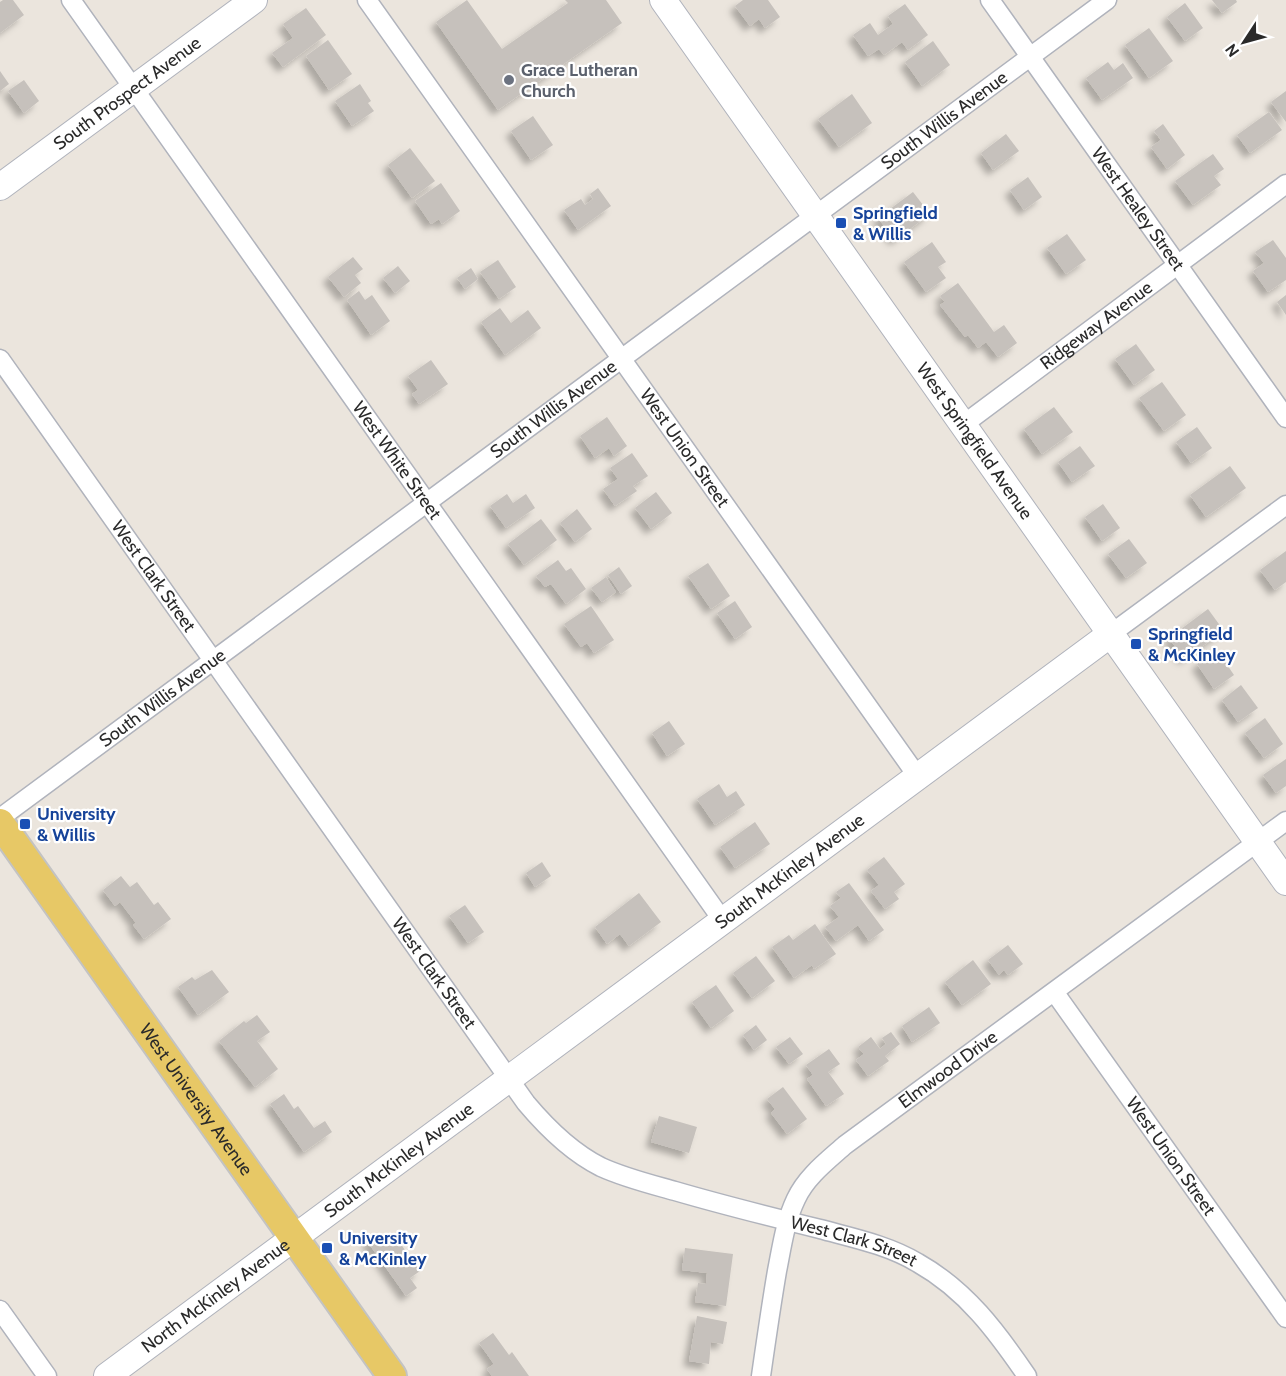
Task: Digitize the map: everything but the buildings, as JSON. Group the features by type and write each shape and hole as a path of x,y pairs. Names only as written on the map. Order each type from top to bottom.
{"main road":[{"name":"South Prospect Avenue","path":"0,187 254,0"},
{"name":"West Springfield Avenue","path":"671,3 816,215 1286,882"},
{"name":"South McKinley Avenue","path":"294,1237 1112,633"},
{"name":"West University Avenue","path":"0,823 392,1376"},
{"name":"North McKinley Avenue","path":"107,1376 294,1237"}],"street":[{"name":"West White Street","path":"71,0 723,921"},
{"name":"West Union Street","path":"367,0 918,777"},
{"name":"West Healey Street","path":"990,0 1286,418"},
{"name":"South Willis Avenue","path":"0,818 1107,0"},
{"name":"Ridgeway Avenue","path":"964,424 1286,184"},
{"name":"West Clark Street","path":"0,359 533,1112 555,1135 601,1167 640,1181 887,1248 918,1262 944,1279 969,1301 986,1320 1027,1376"},
{"name":"South McKinley Avenue","path":"1112,633 1286,505"},
{"name":"Elmwood Drive","path":"761,1376 787,1221 796,1198 806,1182 838,1151 1286,821"},
{"name":"West Union Street","path":"1055,993 1286,1318"},
{"path":"0,1310 47,1376"}],"place":[{"name":"Grace Lutheran Church","path":"509,80"},
{"name":"Springfield & Willis","path":"841,223"},
{"name":"Springfield & McKinley","path":"1136,644"},
{"name":"University & Willis","path":"25,824"},
{"name":"University & McKinley","path":"327,1248"}]}
